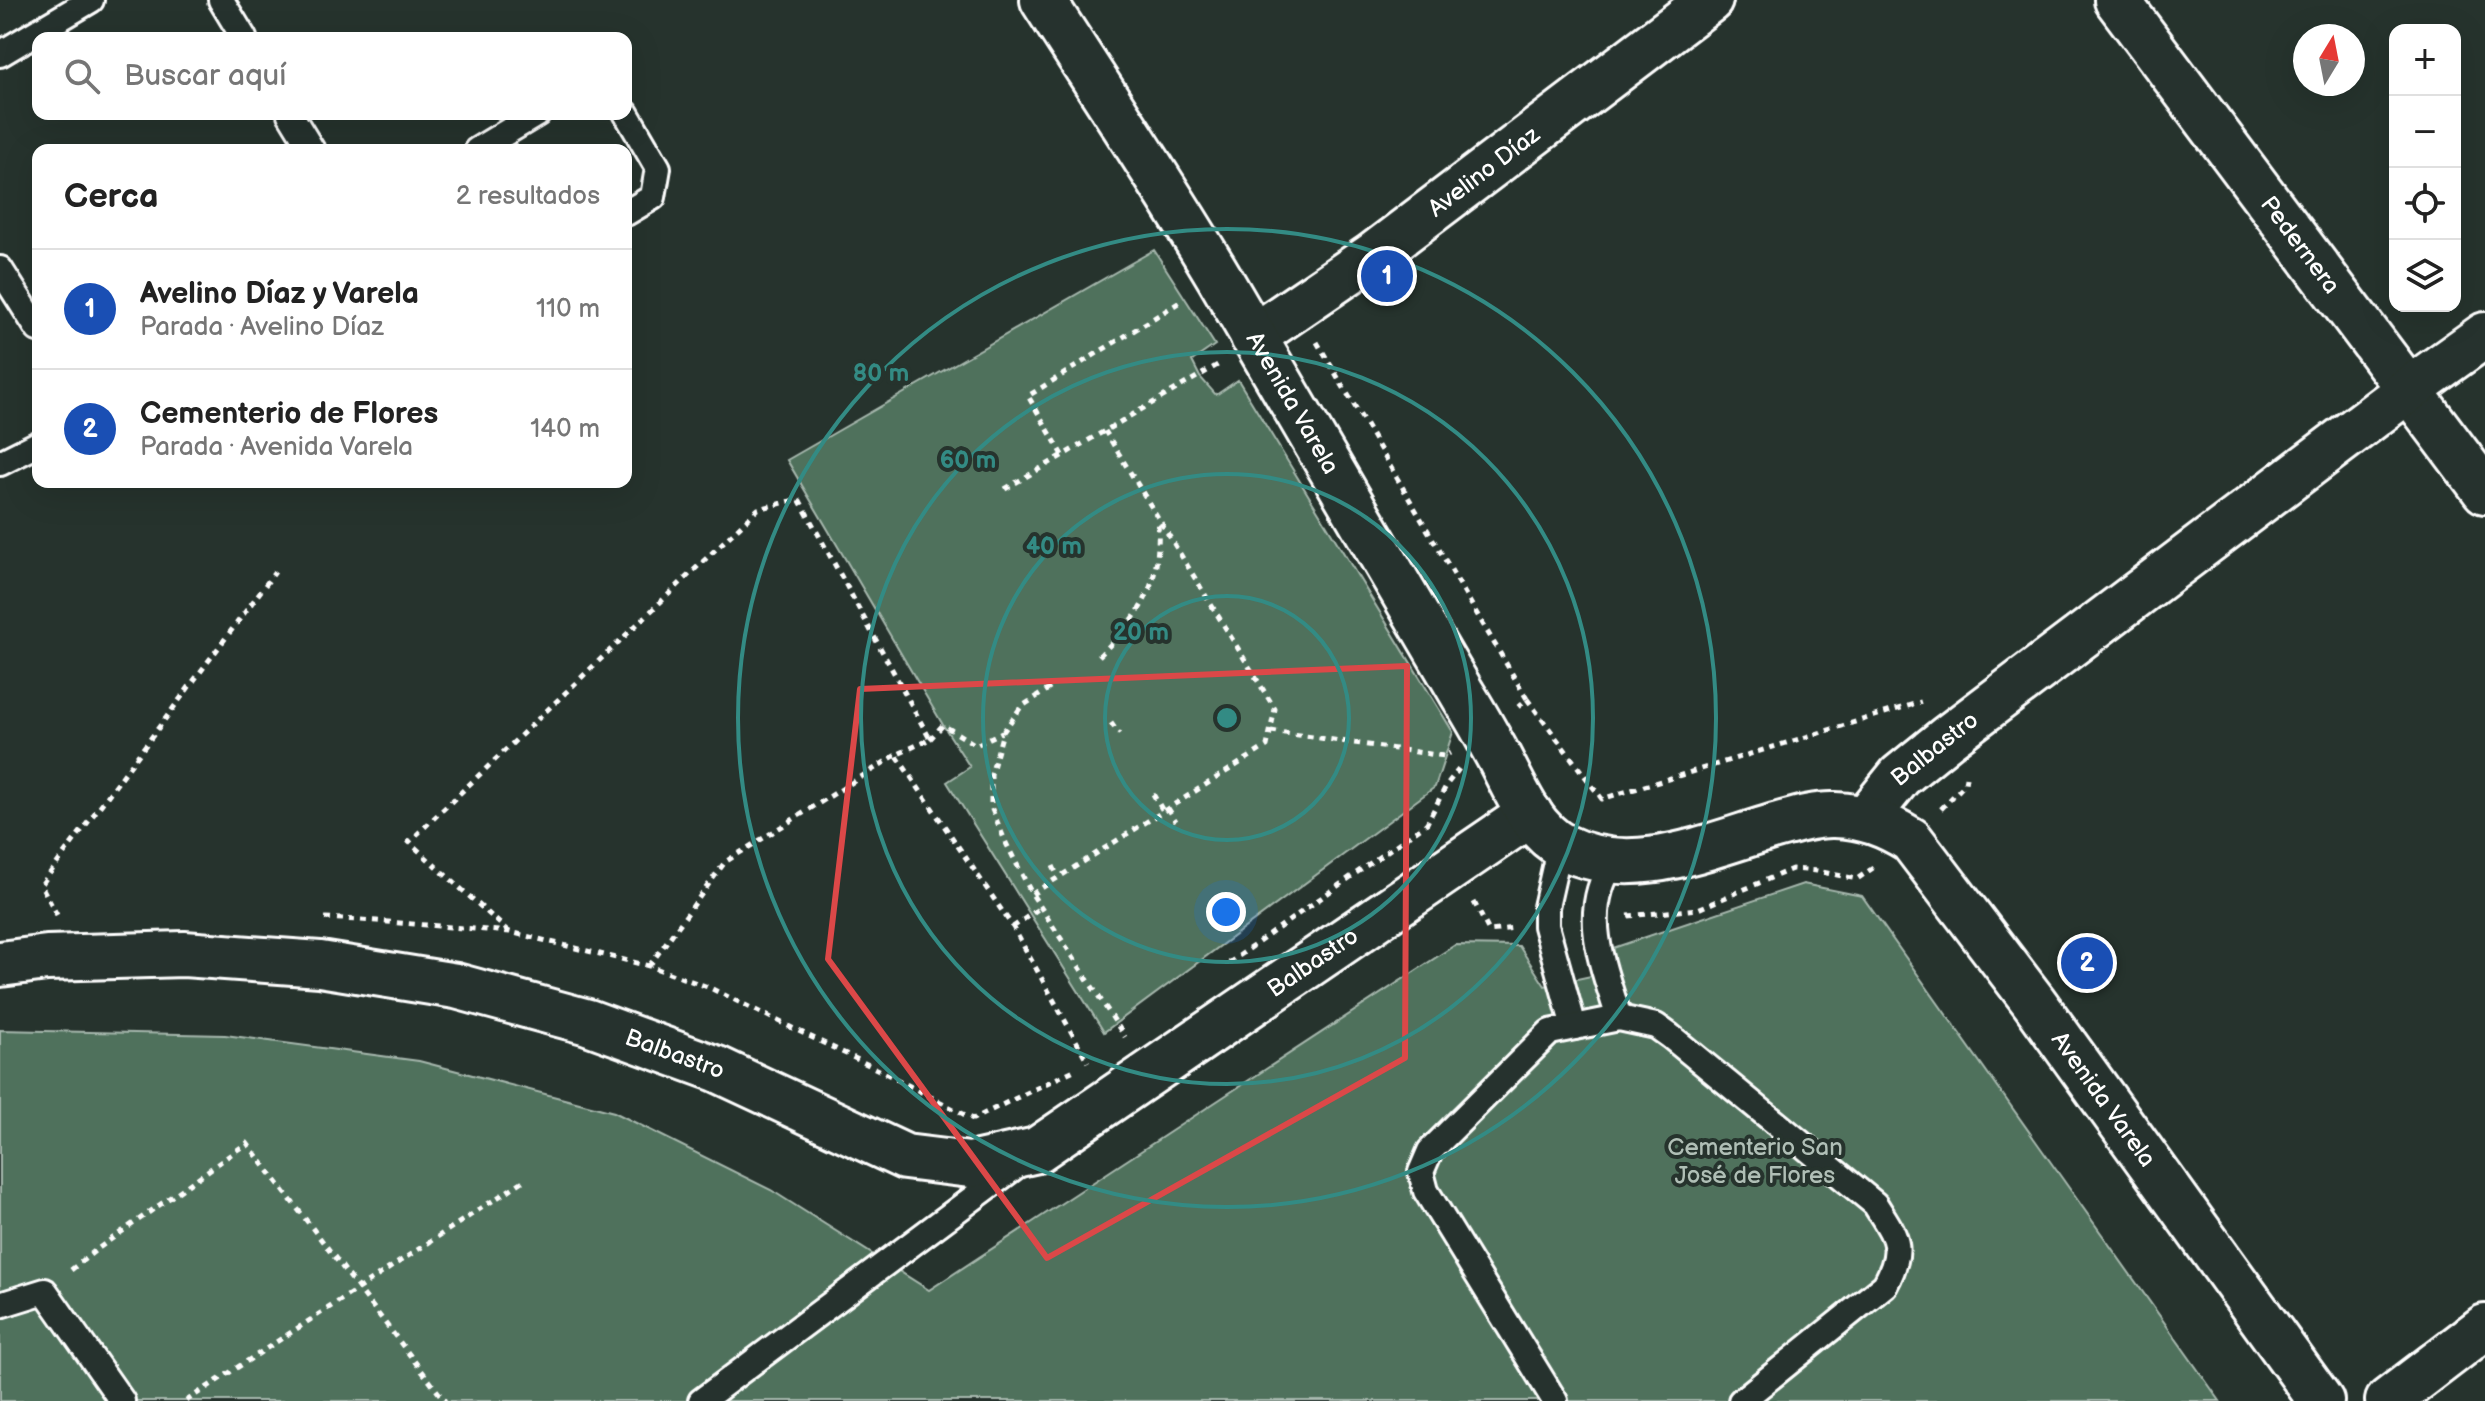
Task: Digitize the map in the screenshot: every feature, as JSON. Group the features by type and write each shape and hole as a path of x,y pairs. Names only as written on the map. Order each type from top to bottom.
{"street":[{"name":"Avenida Varela","path":"1043,0 1218,276 1530,814"},
{"name":"Avelino Díaz","path":"1253,337 1372,256 1710,0"},
{"name":"Pedernera","path":"2117,0 2485,491"},
{"name":"Balbastro","path":"1866,818 1900,776 1947,738 2485,335"},
{"name":"Balbastro","path":"0,964 47,958 184,954 320,964 456,986 588,1022 717,1069 905,1157 970,1165 1037,1150 1530,814"},
{"path":"1530,814 1560,845 1613,862 1664,858 1798,820 1832,814 1866,818"},
{"name":"Avenida Varela","path":"1866,818 1890,827 1911,840 2034,1002 2321,1401"},
{"path":"2388,1401 2485,1327"}],"lane":[{"path":"37,32 91,0"},
{"path":"221,0 240,32"},
{"path":"0,54 32,35"},
{"path":"294,120 308,144"},
{"path":"487,144 527,120"},
{"path":"630,120 658,168 653,197 632,209"},
{"path":"0,269 32,320"},
{"path":"0,463 32,447"},
{"path":"1560,845 1549,892 1546,926 1574,1027"},
{"path":"1613,862 1602,878 1594,920 1619,1018"},
{"path":"1555,1401 1426,1191 1421,1172 1430,1151 1550,1032 1619,1018 1656,1026 1670,1036 1875,1204 1897,1240 1894,1268 1885,1285 1741,1401"},
{"path":"701,1401 1037,1150"},
{"path":"0,1305 45,1291 122,1401"}],"path":[{"path":"1063,455 1028,396 1218,276"},
{"path":"1005,489 1200,377"},
{"path":"1032,894 1267,746 1275,709 1105,431"},
{"path":"510,932 409,842 758,509 799,499 930,739"},
{"path":"1099,656 1124,632 1144,604 1156,571 1158,517"},
{"path":"57,916 41,885 275,572"},
{"path":"1050,688 1021,707 1003,732 991,775 991,807 1032,894 1125,1037 1113,1045"},
{"path":"1111,723 1119,734"},
{"path":"649,966 725,862 896,755 930,739 943,725 976,745 1003,732"},
{"path":"1270,731 1444,756"},
{"path":"896,755 1013,927 1088,1062"},
{"path":"1153,794 1176,821"},
{"path":"1226,965 1427,823"},
{"path":"1053,866 1058,877"},
{"path":"1013,927 1041,907"},
{"path":"973,1119 1101,1054"},
{"path":"45,1291 96,1250 247,1143 445,1401"},
{"path":"186,1401 526,1179"}],"highlighted area":[{"path":"1407,666 1405,1058 1047,1258 828,959 860,689"}],"green space":[{"path":"1154,250 1215,345 1192,361 1200,377 1216,395 1238,380 1453,732 1435,787 1104,1032 947,782 970,767 787,460"},
{"name":"Cementerio San José de Flores","path":"1803,884 1862,896 2220,1401 0,1401 0,1030 225,1035 419,1061 614,1112 771,1190 929,1290 1455,945 1519,946 1545,986 1605,973 1610,949"}],"place":[{"name":"Avelino Díaz y Varela","path":"1387,276"},
{"name":"Cementerio de Flores","path":"2087,963"}]}
